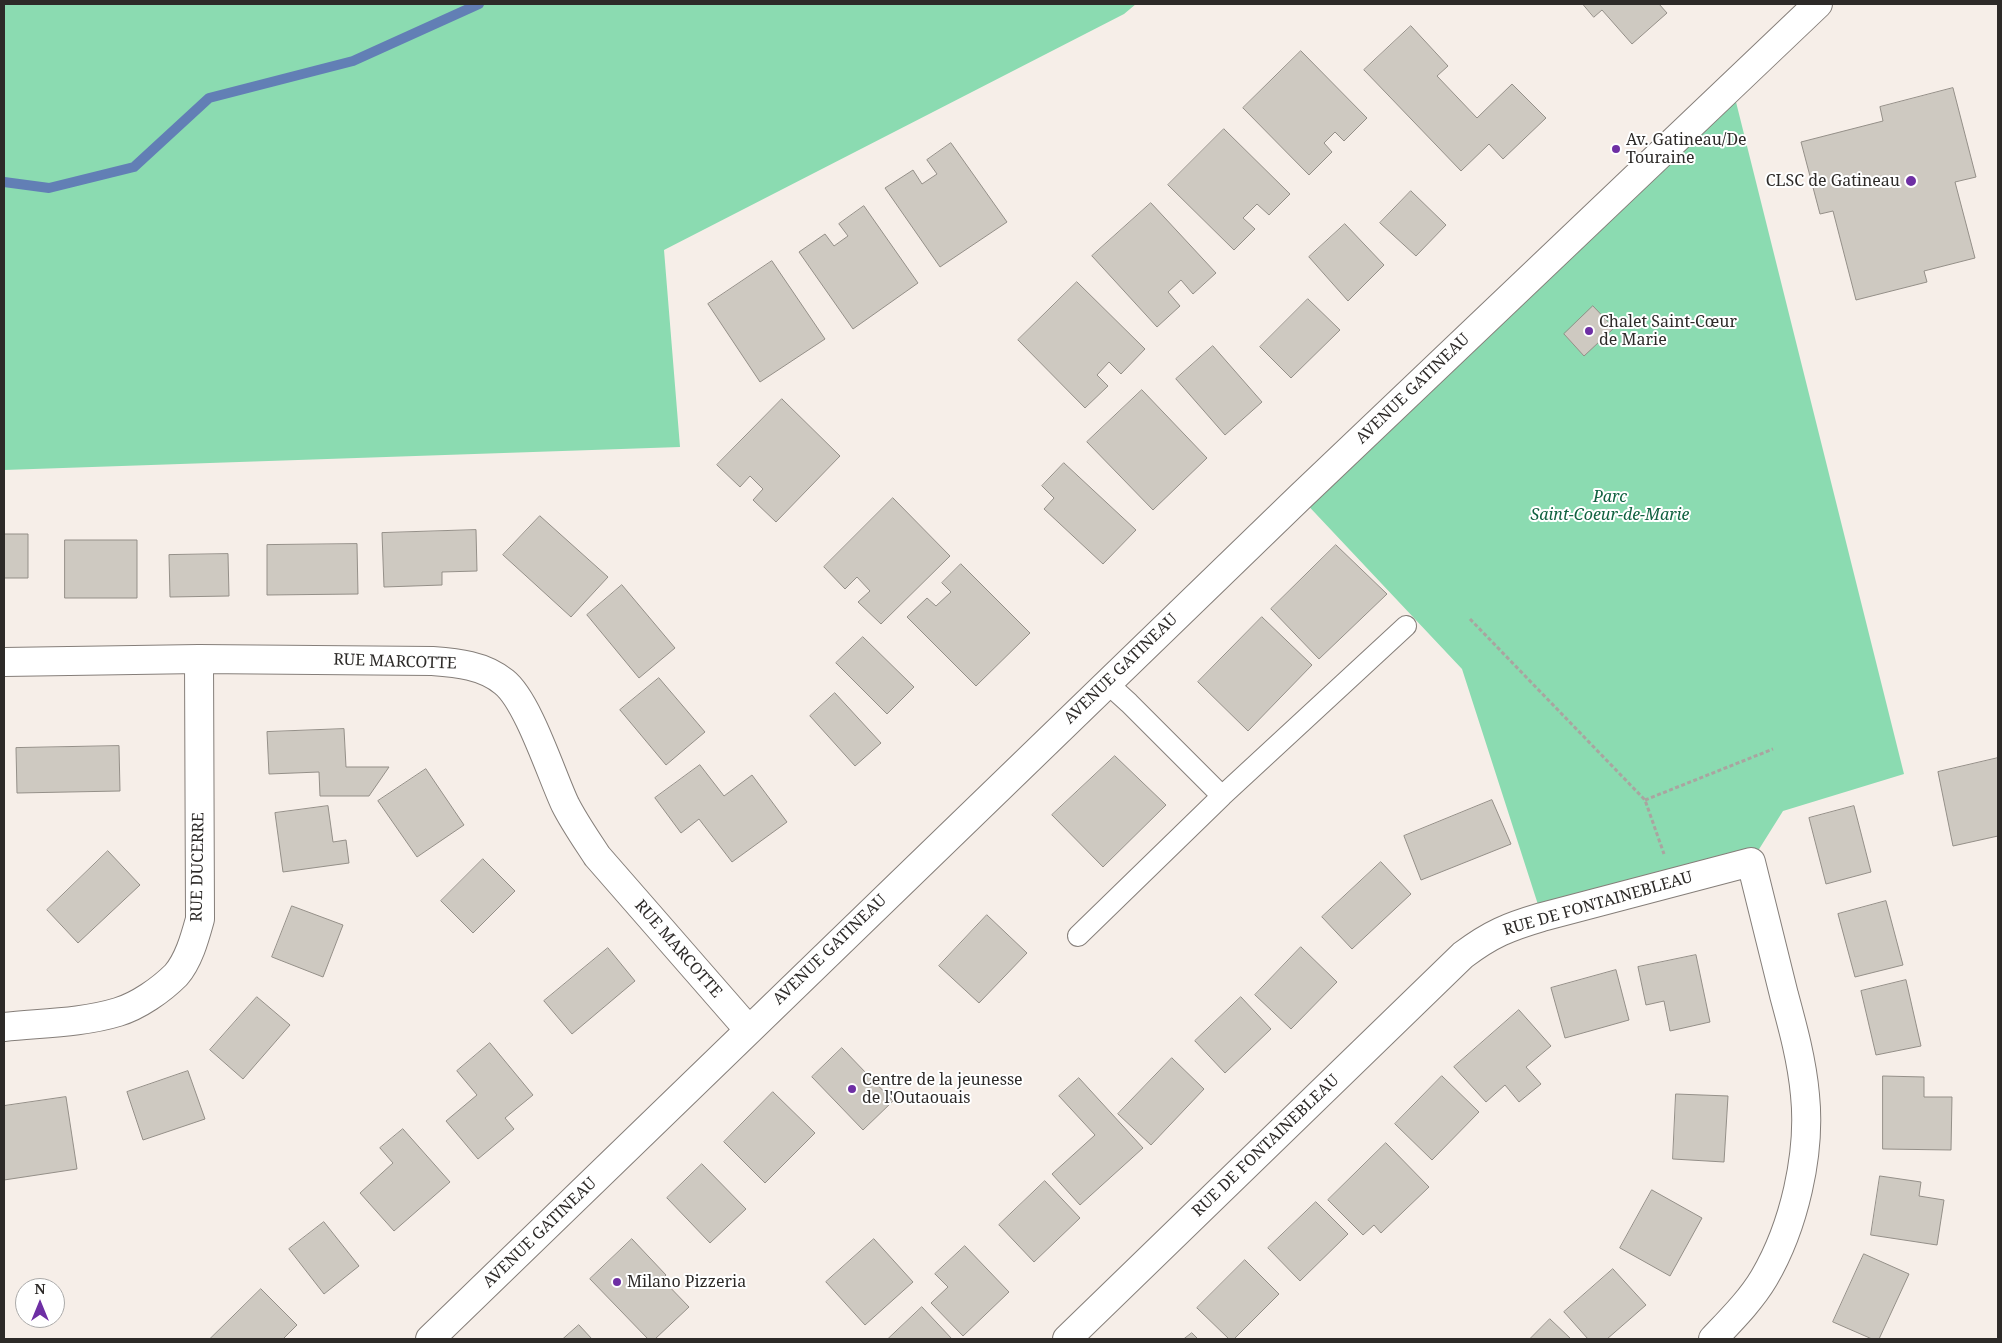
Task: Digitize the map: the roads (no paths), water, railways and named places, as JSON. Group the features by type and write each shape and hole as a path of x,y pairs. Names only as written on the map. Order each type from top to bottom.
{"street":[{"name":"AVENUE GATINEAU","path":"430,1339 1300,496 1818,4"},
{"name":"RUE MARCOTTE","path":"4,662 199,660 432,661 464,663 489,672 505,682 518,699 532,724 565,804 597,856 748,1029"},
{"name":"RUE DUCERRE","path":"4,1027 86,1019 119,1012 150,996 176,974 192,946 200,919 199,660"},
{"name":"RUE DE FONTAINEBLEAU","path":"1067,1339 1463,955 1488,937 1509,927 1751,862 1801,1062 1806,1097 1806,1132 1801,1170 1792,1212 1780,1248 1764,1280 1714,1339"}],"lane":[{"path":"1078,936 1222,796 1406,626"},
{"path":"1107,683 1222,796"}],"waterway":[{"path":"4,182 49,188 134,167 209,98 353,61 479,4"}],"place":[{"name":"Av. Gatineau/De Touraine","path":"1616,149"},
{"name":"CLSC de Gatineau","path":"1911,181"},
{"name":"Chalet Saint-Cœur de Marie","path":"1589,331"},
{"name":"Centre de la jeunesse de l'Outaouais","path":"852,1089"},
{"name":"Milano Pizzeria","path":"617,1282"}],"park label":[{"name":"Parc Saint-Coeur-de-Marie","path":"1610,506"}]}
